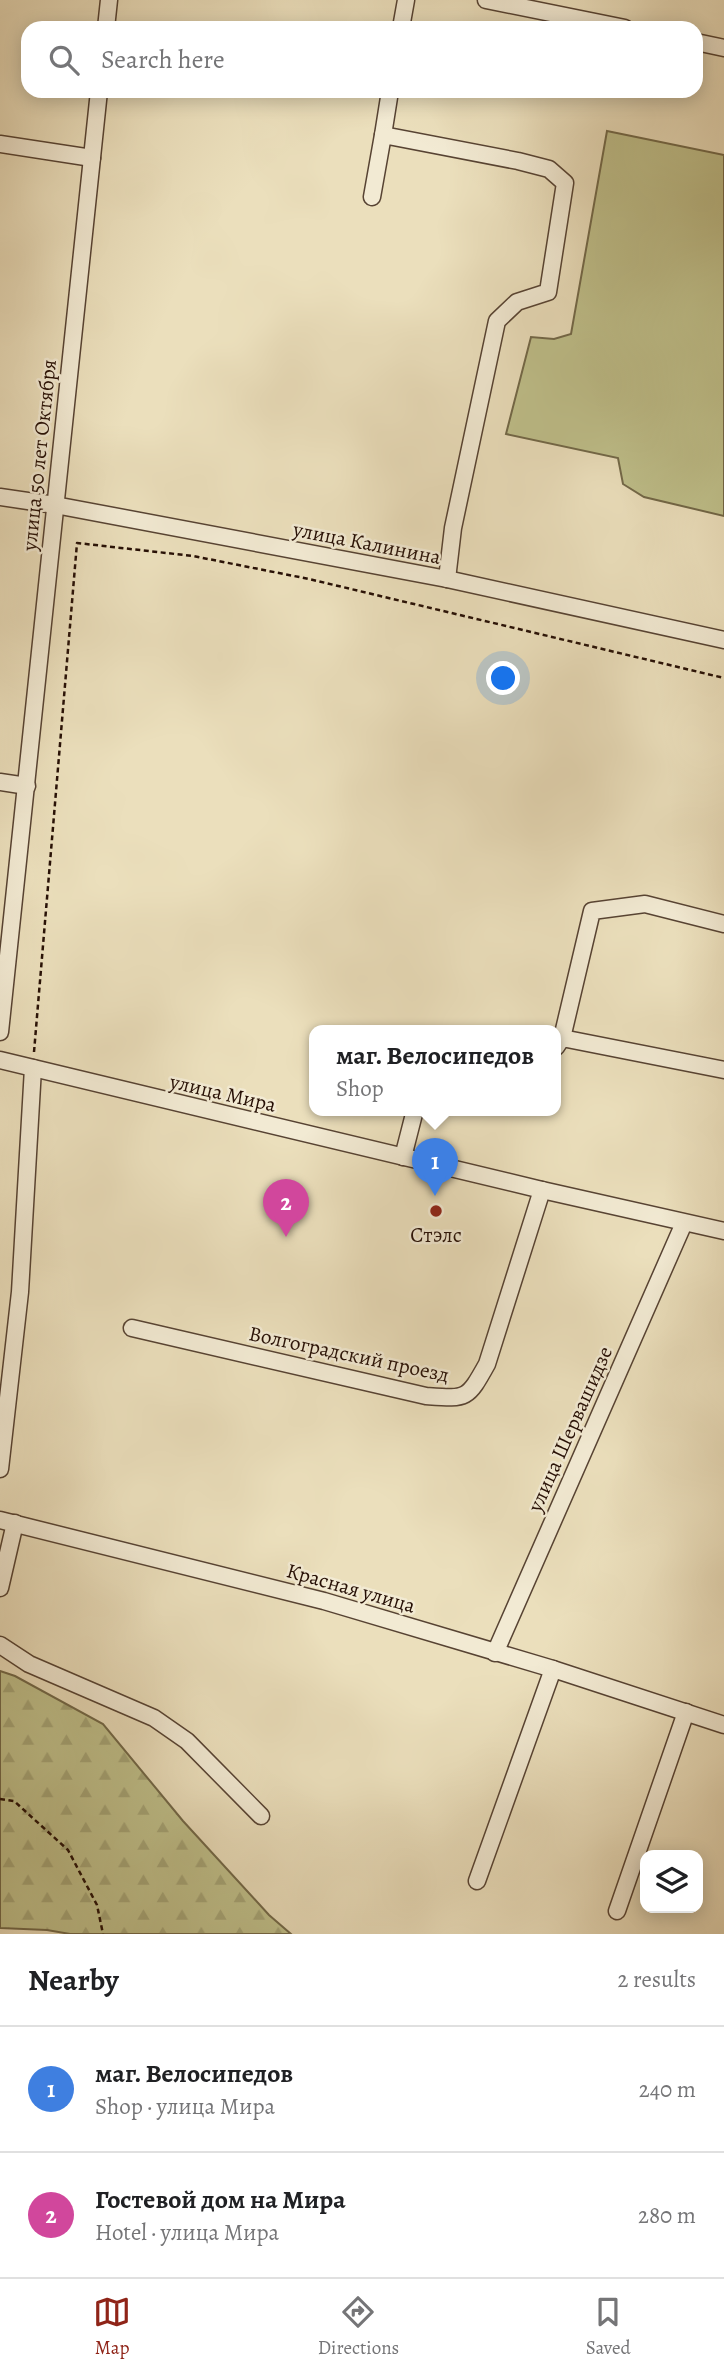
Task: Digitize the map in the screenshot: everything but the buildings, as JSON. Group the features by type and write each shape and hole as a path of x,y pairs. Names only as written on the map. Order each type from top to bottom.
{"street":[{"path":"107,21 109,0"},
{"path":"402,21 406,0"},
{"path":"486,0 590,21"},
{"path":"703,44 724,48"},
{"name":"улица 50 лет Октября","path":"0,1032 98,98"},
{"path":"372,197 389,98"},
{"path":"383,135 549,169 565,183 548,292 517,302 497,321 453,528 447,579"},
{"path":"0,144 92,158"},
{"name":"улица Калинина","path":"0,498 55,505 447,579 724,640"},
{"path":"0,782 27,786"},
{"path":"561,1035 592,911 645,904 724,924"},
{"path":"561,1043 724,1070"},
{"name":"улица Мира","path":"0,1060 724,1231"},
{"path":"0,1469 20,1292 33,1068"},
{"path":"403,1157 413,1116"},
{"name":"Волгоградский проезд","path":"132,1328 426,1396 456,1398 472,1390 487,1364 542,1190"},
{"name":"улица Шервашидзе","path":"495,1653 684,1223"},
{"path":"0,1588 8,1521"},
{"name":"Красная улица","path":"8,1521 324,1601 553,1669 724,1725"},
{"path":"0,1645 29,1664 154,1717 187,1741 261,1816"},
{"path":"477,1881 553,1669"},
{"path":"617,1911 686,1712"}],"path":[{"path":"33,1068 77,543 192,556 309,579 724,678"},
{"path":"0,1799 14,1801 68,1850 97,1905 103,1934"}],"green space":[{"path":"607,131 724,155 724,516 644,497 623,484 618,458 506,434 531,337 554,339 571,334"},
{"path":"0,1671 15,1676 103,1724 183,1821 269,1915 291,1934 70,1934 0,1928"}],"place":[{"name":"маг. Велосипедов","path":"435,1196"},
{"name":"Стэлс","path":"436,1211"},
{"name":"Гостевой дом на Мира","path":"286,1237"}]}
